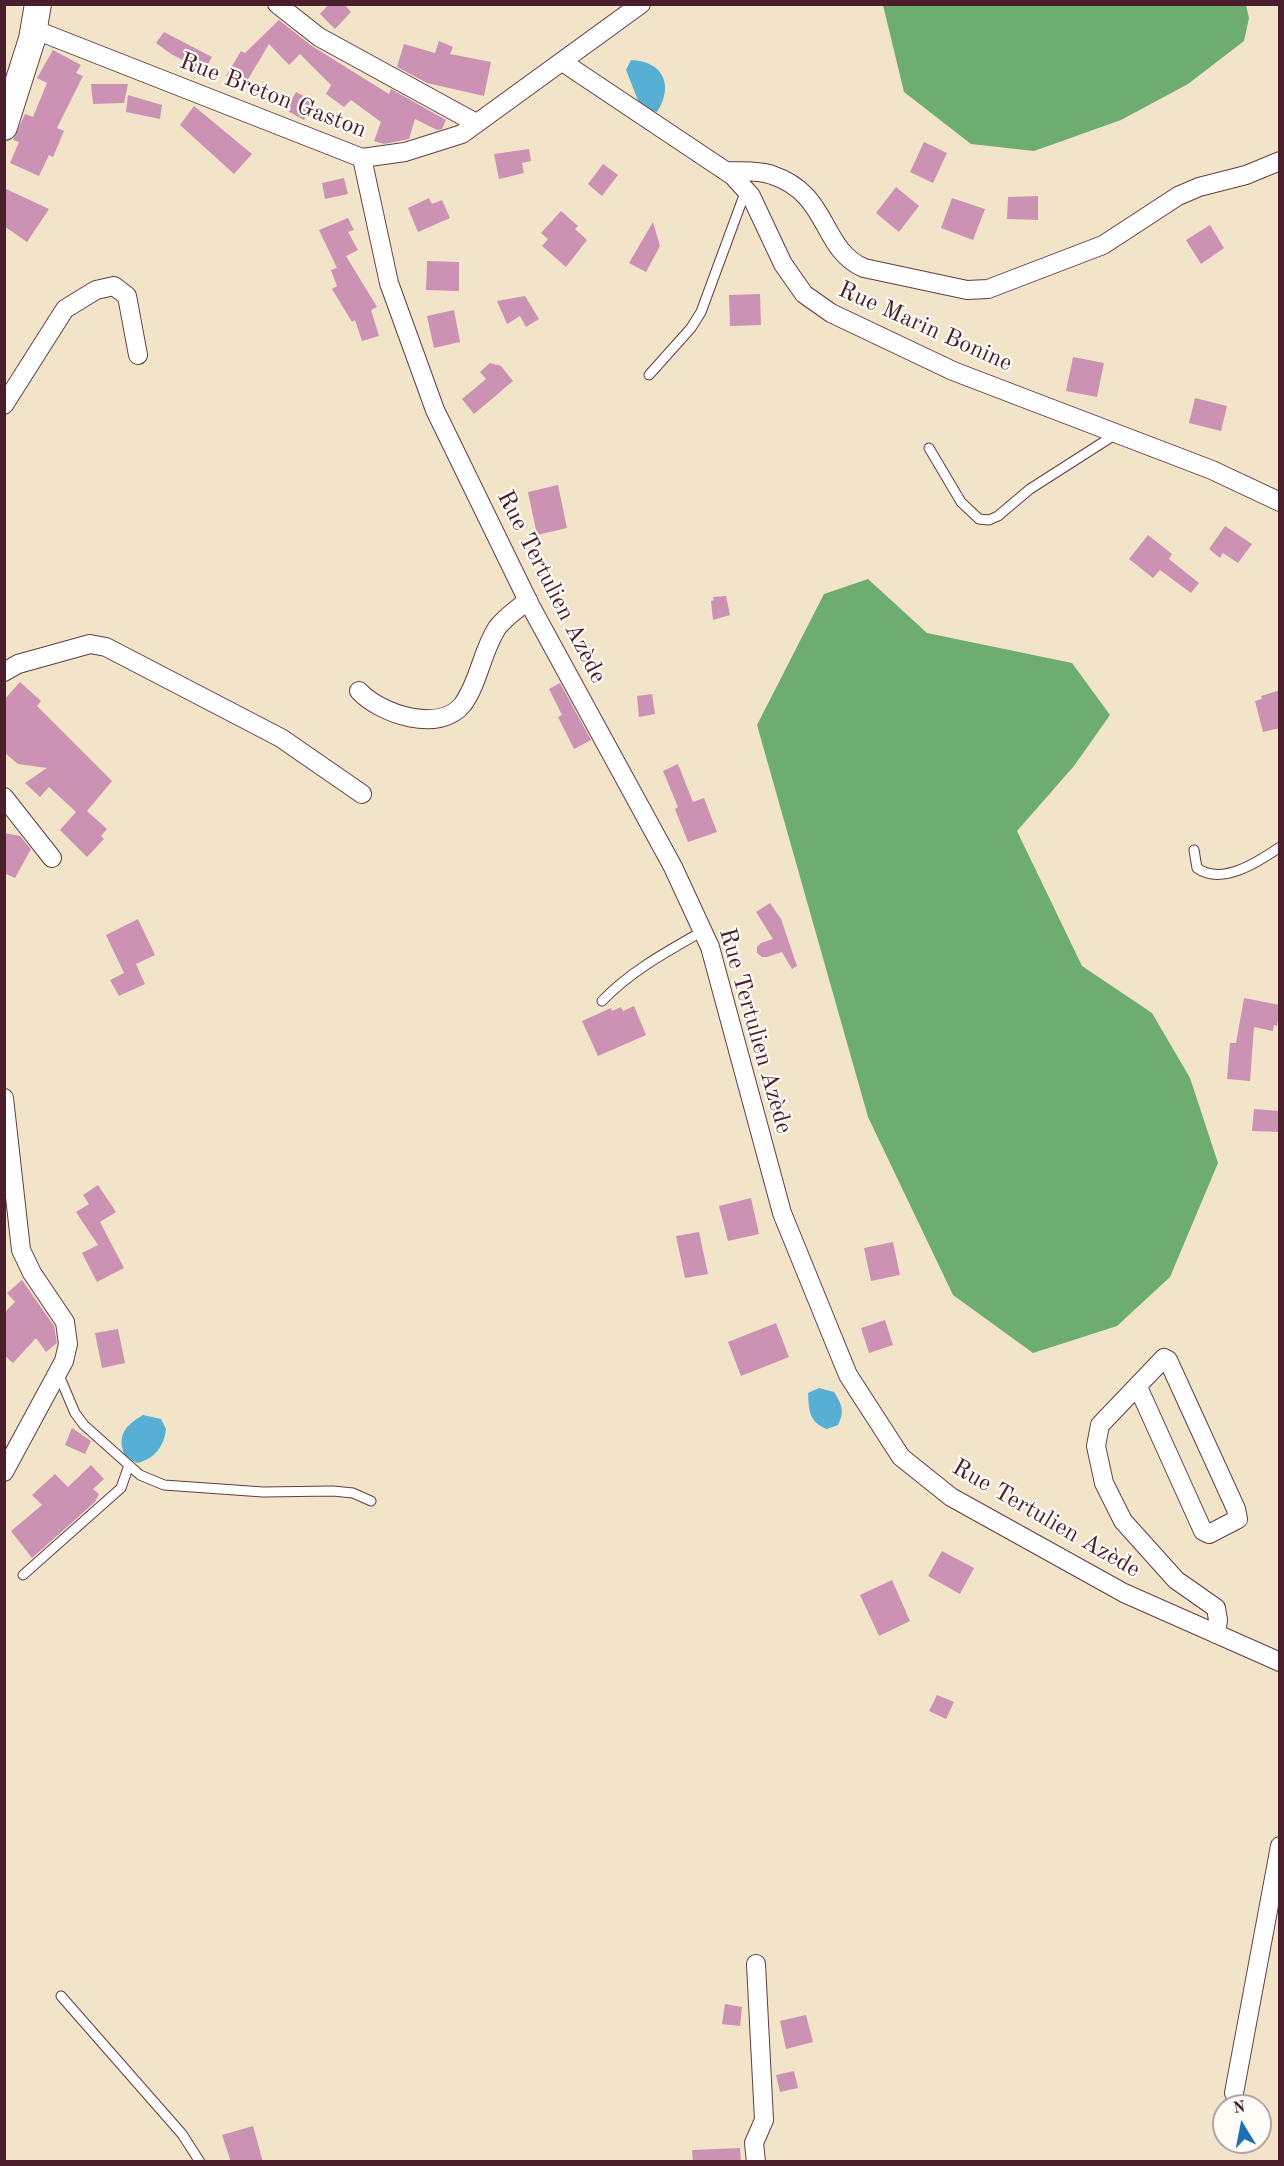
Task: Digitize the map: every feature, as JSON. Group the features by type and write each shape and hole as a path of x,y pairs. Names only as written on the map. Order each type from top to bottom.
{"street":[{"path":"277,4 319,37 476,123"},
{"name":"Rue Breton Gaston","path":"35,17 362,158 405,152 462,134 564,63 640,5"},
{"path":"4,127 35,17"},
{"name":"Rue Marin Bonine","path":"564,63 726,171 746,190 783,264 804,294 831,314 953,371 1212,470 1280,502"},
{"name":"Rue Tertulien Azède","path":"362,158 389,283 435,410 528,600 673,867 710,947 782,1213 848,1375 901,1457 951,1497 1124,1593 1280,1662"},
{"path":"726,171 771,174 796,186 810,198 843,255 851,263 864,268 967,290 988,289 1103,245 1178,196 1199,187 1246,175 1280,161"},
{"path":"4,405 64,309 96,290 114,286 127,296 138,355"},
{"path":"359,691 380,708 413,719 443,716 455,712 468,694 498,627 528,600"},
{"path":"4,672 18,664 90,644 106,647 281,738 347,786 362,794"},
{"path":"4,797 52,858"},
{"path":"4,1098 21,1250 32,1273 65,1322 68,1344 58,1373 4,1472"},
{"path":"1138,1387 1203,1531 1209,1534 1238,1519 1236,1509 1168,1360 1161,1360 1100,1425 1096,1446 1104,1483 1131,1530 1176,1580 1216,1608 1218,1620 1216,1634"},
{"path":"1234,2093 1280,1846"},
{"path":"756,1964 764,2120 754,2143 756,2162"}],"lane":[{"path":"649,375 691,328 701,312 746,190"},
{"path":"929,448 961,502 978,519 989,520 998,516 1030,489 1118,433"},
{"path":"1194,850 1197,868 1205,874 1217,874 1254,865 1280,847"},
{"path":"602,1001 622,981 643,966 703,931"},
{"path":"58,1373 75,1413 84,1425 140,1475 164,1485 263,1492 333,1491 353,1493 371,1501"},
{"path":"22,1575 121,1488 129,1465"},
{"path":"61,1996 182,2134 200,2162"}],"green space":[{"path":"883,5 1246,5 1249,18 1244,41 1188,84 1121,120 1034,151 971,144 904,92"},
{"path":"868,579 927,633 1072,663 1110,715 1074,766 1017,831 1082,966 1152,1013 1190,1078 1218,1163 1170,1277 1117,1326 1033,1353 953,1295 868,1117 757,725 824,594"}],"water":[{"path":"631,60 651,65 663,77 665,93 657,112 641,108 626,70"},
{"path":"819,1388 834,1392 842,1408 838,1425 827,1429 813,1419 810,1410 808,1393"},
{"path":"143,1415 161,1419 166,1429 158,1451 137,1463 125,1456 122,1449 122,1436 127,1427"}],"building":[{"path":"329,4 344,4 351,12 335,29 320,14"},
{"path":"279,20 312,46 389,94 391,89 446,120 442,129 437,130 415,119 409,139 384,144 374,141 381,122 351,100 344,107 326,94 331,85 300,54 289,65 269,44 244,86 226,76 241,51 245,53"},
{"path":"164,32 212,57 204,71 171,54 156,43"},
{"path":"439,41 453,47 450,54 491,62 484,96 427,83 397,67 404,44 435,53"},
{"path":"53,50 81,65 76,73 83,76 57,128 64,131 53,157 49,155 39,176 10,163 19,142 13,140 25,114 33,117 47,83 37,78"},
{"path":"91,84 128,84 124,103 93,104"},
{"path":"296,92 315,102 304,120 286,110"},
{"path":"128,95 162,105 160,119 126,112"},
{"path":"194,106 252,154 234,174 180,125"},
{"path":"924,142 947,153 933,183 910,172"},
{"path":"529,149 531,161 522,163 524,173 499,179 494,154"},
{"path":"603,164 618,175 602,196 588,184"},
{"path":"344,178 348,194 325,199 322,183"},
{"path":"896,187 919,206 899,232 876,213"},
{"path":"4,188 49,209 27,242 4,226"},
{"path":"1038,196 1038,220 1007,219 1008,197"},
{"path":"429,198 432,204 442,200 450,218 418,232 408,208"},
{"path":"952,198 985,209 973,240 941,228"},
{"path":"561,211 578,226 575,229 587,240 566,267 542,246 548,239 541,233"},
{"path":"348,218 354,230 348,232 358,250 346,256 377,307 371,310 379,336 362,341 355,320 352,322 332,289 337,286 331,270 337,268 319,230"},
{"path":"653,222 660,246 646,272 629,263"},
{"path":"1210,225 1224,248 1201,264 1186,240"},
{"path":"427,261 459,262 459,291 426,290"},
{"path":"760,294 761,325 730,326 729,295"},
{"path":"525,296 539,319 526,327 520,316 507,324 497,301"},
{"path":"454,310 460,342 434,348 427,316"},
{"path":"1073,357 1104,363 1097,397 1066,391"},
{"path":"490,363 501,366 513,381 474,414 462,399 486,379 480,372"},
{"path":"1195,398 1227,406 1221,431 1189,423"},
{"path":"558,485 567,528 537,535 528,492"},
{"path":"1225,526 1252,544 1238,563 1223,553 1220,558 1209,549"},
{"path":"1148,535 1172,554 1169,559 1199,583 1191,593 1160,570 1153,578 1129,559"},
{"path":"726,596 730,615 713,620 711,601 714,600 713,597"},
{"path":"20,682 41,701 37,706 112,781 87,811 107,829 101,836 104,839 87,857 60,830 76,812 49,787 40,797 25,783 47,768 18,764 4,752 4,700"},
{"path":"560,683 591,740 574,749 558,717 562,715 549,689"},
{"path":"1280,690 1280,728 1263,732 1255,701 1262,699 1261,696"},
{"path":"652,694 655,714 639,717 637,696"},
{"path":"678,764 693,802 704,798 717,832 688,842 675,809 678,807 663,771"},
{"path":"4,833 20,836 31,849 15,878 4,873"},
{"path":"770,903 781,919 797,966 792,969 782,952 767,957 762,957 757,953 757,947 761,943 773,939 756,912"},
{"path":"138,919 155,955 136,964 145,984 119,996 110,980 124,973 106,935"},
{"path":"1244,998 1280,1005 1277,1026 1274,1025 1273,1031 1254,1027 1250,1081 1227,1079 1230,1043 1236,1043"},
{"path":"634,1006 646,1035 598,1056 582,1021 611,1008 612,1011 621,1007 623,1011"},
{"path":"1254,1109 1280,1111 1279,1132 1252,1131"},
{"path":"98,1185 116,1212 100,1222 124,1268 97,1282 82,1253 98,1245 76,1212 89,1204 83,1195"},
{"path":"751,1198 759,1234 728,1241 719,1206"},
{"path":"699,1232 708,1274 685,1278 676,1236"},
{"path":"893,1242 900,1275 871,1281 864,1248"},
{"path":"22,1280 54,1326 57,1343 46,1352 36,1338 13,1363 4,1355 4,1313 15,1302 7,1293"},
{"path":"885,1320 893,1345 869,1353 861,1328"},
{"path":"776,1323 789,1357 741,1376 728,1342"},
{"path":"118,1329 125,1363 102,1368 95,1333"},
{"path":"72,1428 91,1441 85,1454 65,1445"},
{"path":"91,1465 104,1479 93,1489 99,1494 95,1502 32,1558 11,1531 42,1505 32,1495 55,1474 68,1487"},
{"path":"942,1551 974,1568 960,1594 928,1576"},
{"path":"892,1580 910,1621 879,1636 860,1595"},
{"path":"937,1695 954,1702 946,1719 929,1711"},
{"path":"725,2004 742,2007 740,2026 722,2024"},
{"path":"806,2015 813,2042 786,2049 780,2021"},
{"path":"794,2071 798,2088 780,2092 776,2075"},
{"path":"253,2126 263,2162 231,2162 222,2135"},
{"path":"740,2148 741,2162 693,2162 692,2150"}]}
